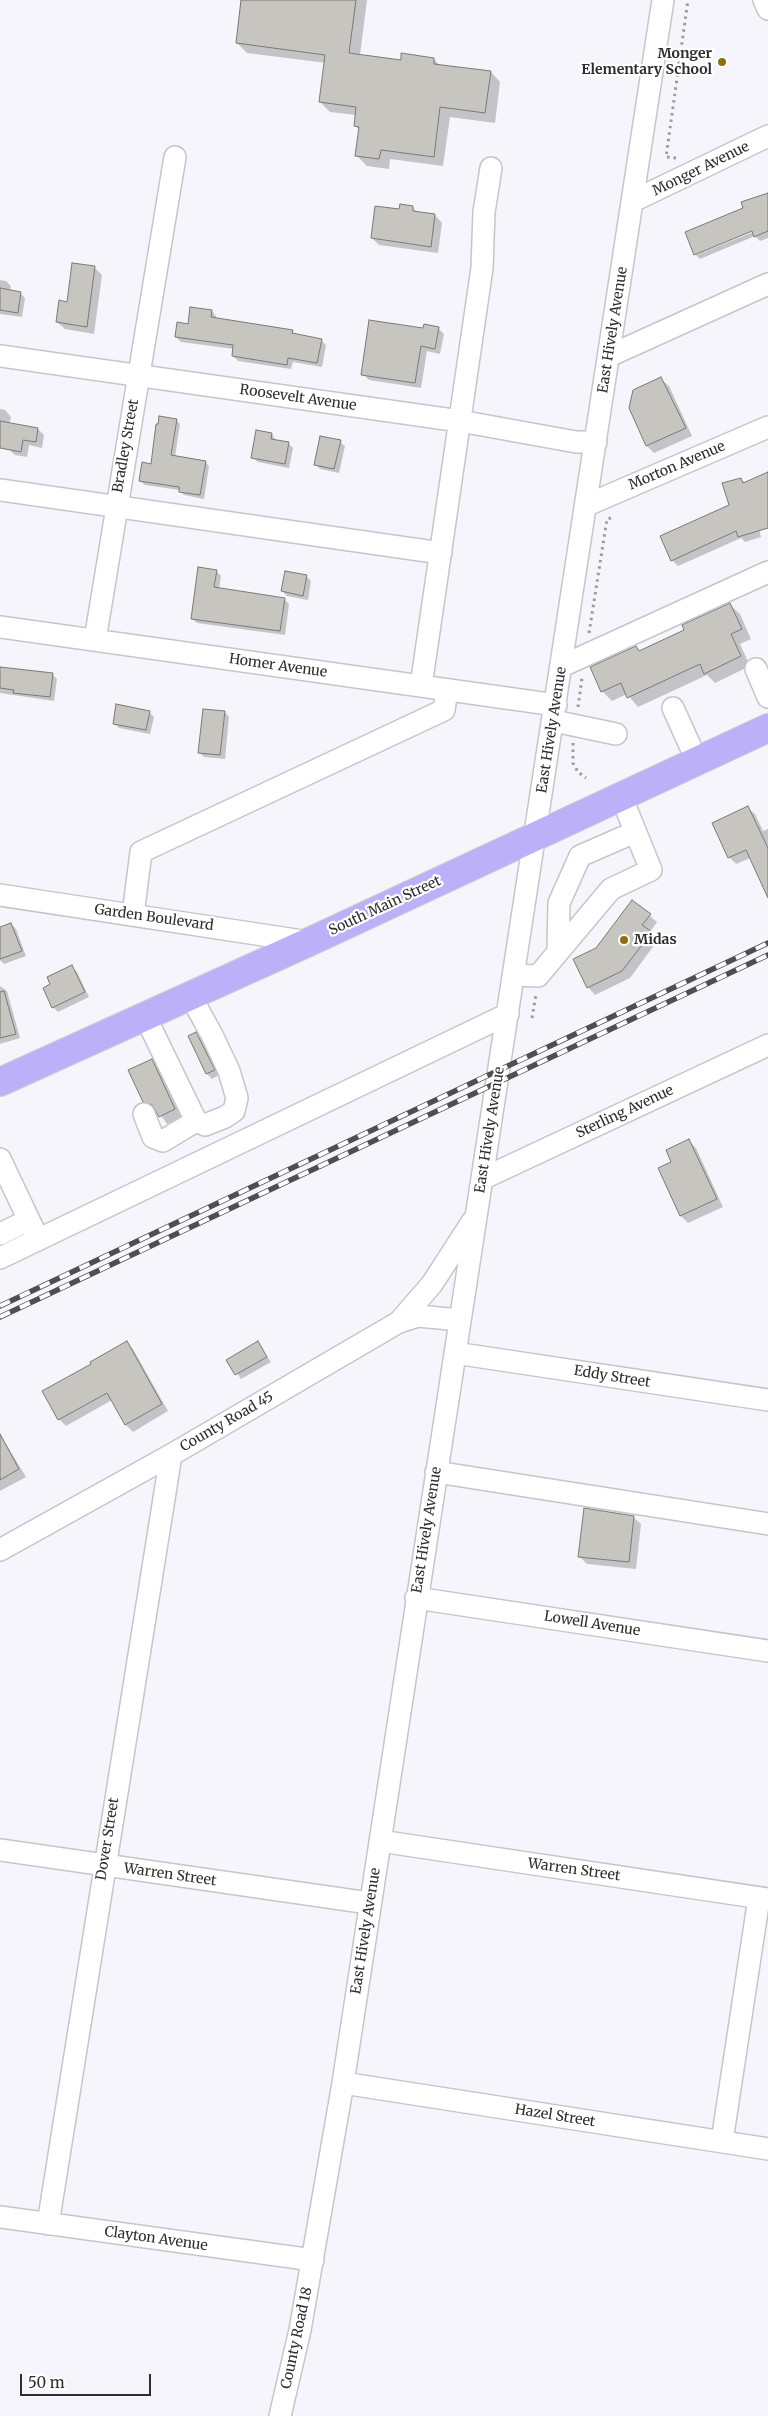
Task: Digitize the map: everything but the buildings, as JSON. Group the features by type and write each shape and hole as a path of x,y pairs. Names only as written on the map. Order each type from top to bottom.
{"main road":[{"name":"South Main Street","path":"0,1082 309,942 768,728"}],"street":[{"name":"East Hively Avenue","path":"313,2260 343,2082 416,1598 610,356 663,0"},
{"path":"764,0 768,8"},
{"name":"Monger Avenue","path":"633,201 768,136"},
{"name":"Bradley Street","path":"95,640 175,157"},
{"path":"421,686 482,268 484,212 491,168"},
{"path":"610,356 768,284"},
{"name":"Roosevelt Avenue","path":"0,356 460,421 576,442 596,442"},
{"name":"Morton Avenue","path":"587,505 768,427"},
{"path":"0,490 441,553"},
{"path":"562,666 768,572"},
{"name":"Homer Avenue","path":"0,627 447,690 555,713 575,725 616,734"},
{"path":"756,670 768,697"},
{"path":"133,915 141,852 444,710 447,690"},
{"path":"673,708 697,761"},
{"path":"514,975 538,976 558,950 612,889 651,870 621,796"},
{"path":"558,950 559,903 580,856 635,832"},
{"name":"Garden Boulevard","path":"0,895 309,942"},
{"path":"145,1016 196,1121 206,1125 225,1117 234,1111 237,1098 229,1072 212,1035 190,996"},
{"path":"0,1258 508,1014"},
{"name":"Sterling Avenue","path":"482,1179 768,1045"},
{"path":"144,1114 153,1137 163,1141 196,1121"},
{"path":"0,1159 38,1239"},
{"path":"398,1322 432,1284 477,1214"},
{"path":"0,1234 29,1220"},
{"name":"County Road 45","path":"0,1550 171,1455 398,1322 418,1316 460,1320"},
{"name":"Eddy Street","path":"455,1353 768,1400"},
{"name":"Dover Street","path":"48,2224 171,1455"},
{"path":"436,1472 768,1524"},
{"name":"Lowell Avenue","path":"416,1598 768,1651"},
{"name":"Warren Street","path":"380,1841 764,1898"},
{"name":"Warren Street","path":"0,1850 370,1903"},
{"path":"722,2142 764,1898"},
{"name":"Hazel Street","path":"343,2082 768,2149"},
{"name":"Clayton Avenue","path":"0,2217 313,2260"},
{"name":"County Road 18","path":"280,2416 313,2260"}],"path":[{"path":"683,159 666,157 688,0"},
{"path":"586,778 578,772 571,754 607,520 616,515"}],"railway":[{"path":"0,1306 768,943"},
{"path":"0,1317 768,955"}],"place":[{"name":"Monger Elementary School","path":"722,62"},
{"name":"Midas","path":"624,940"}]}
